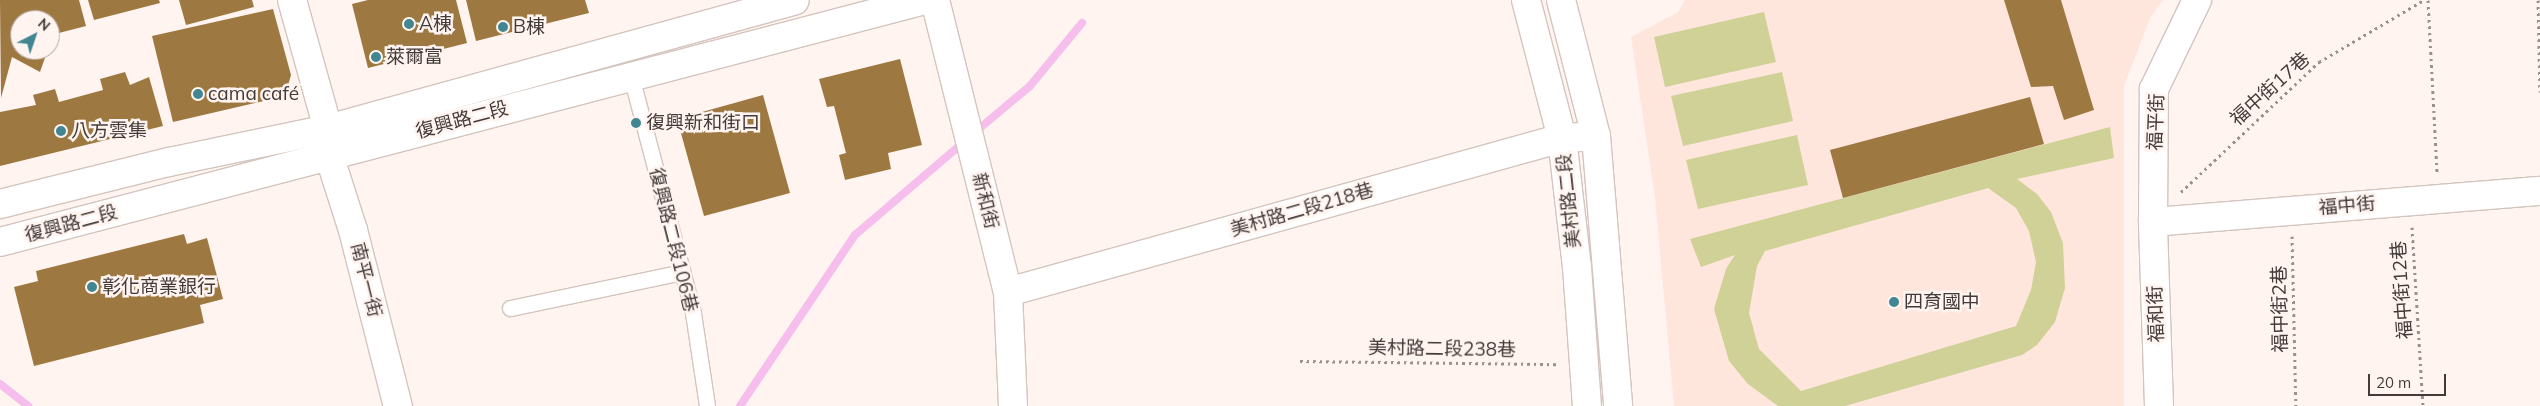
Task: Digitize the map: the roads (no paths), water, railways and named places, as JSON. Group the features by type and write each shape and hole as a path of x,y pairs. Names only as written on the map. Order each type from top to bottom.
{"street":[{"name":"南平一街","path":"292,0 398,406"},
{"name":"復興路二段","path":"0,242 796,0"},
{"name":"復興路二段","path":"0,204 168,162 328,142 631,76 925,0"},
{"name":"新和街","path":"935,0 1008,292 1013,406"},
{"name":"美村路二段","path":"1526,0 1562,138 1587,406"},
{"name":"美村路二段","path":"1561,0 1596,136 1618,406"},
{"name":"福平街","path":"2153,222 2154,89 2196,0"},
{"name":"美村路二段218巷","path":"1008,292 1562,138 1596,136"},
{"name":"福中街","path":"2153,222 2540,191"},
{"name":"福和街","path":"2153,222 2159,406"}],"lane":[{"name":"復興路二段106巷","path":"631,76 693,313 707,406"},
{"path":"510,308 682,272"}],"waterway":[{"path":"974,133 1030,86 1082,23"},
{"path":"740,406 855,235 965,141"},
{"path":"0,384 28,406"}],"place":[{"name":"A棟","path":"409,24"},
{"name":"B棟","path":"503,27"},
{"name":"萊爾富","path":"376,57"},
{"name":"cama café","path":"198,94"},
{"name":"復興新和街口","path":"636,123"},
{"name":"八方雲集","path":"61,131"},
{"name":"彰化商業銀行","path":"92,287"},
{"name":"四育國中","path":"1894,302"}]}
